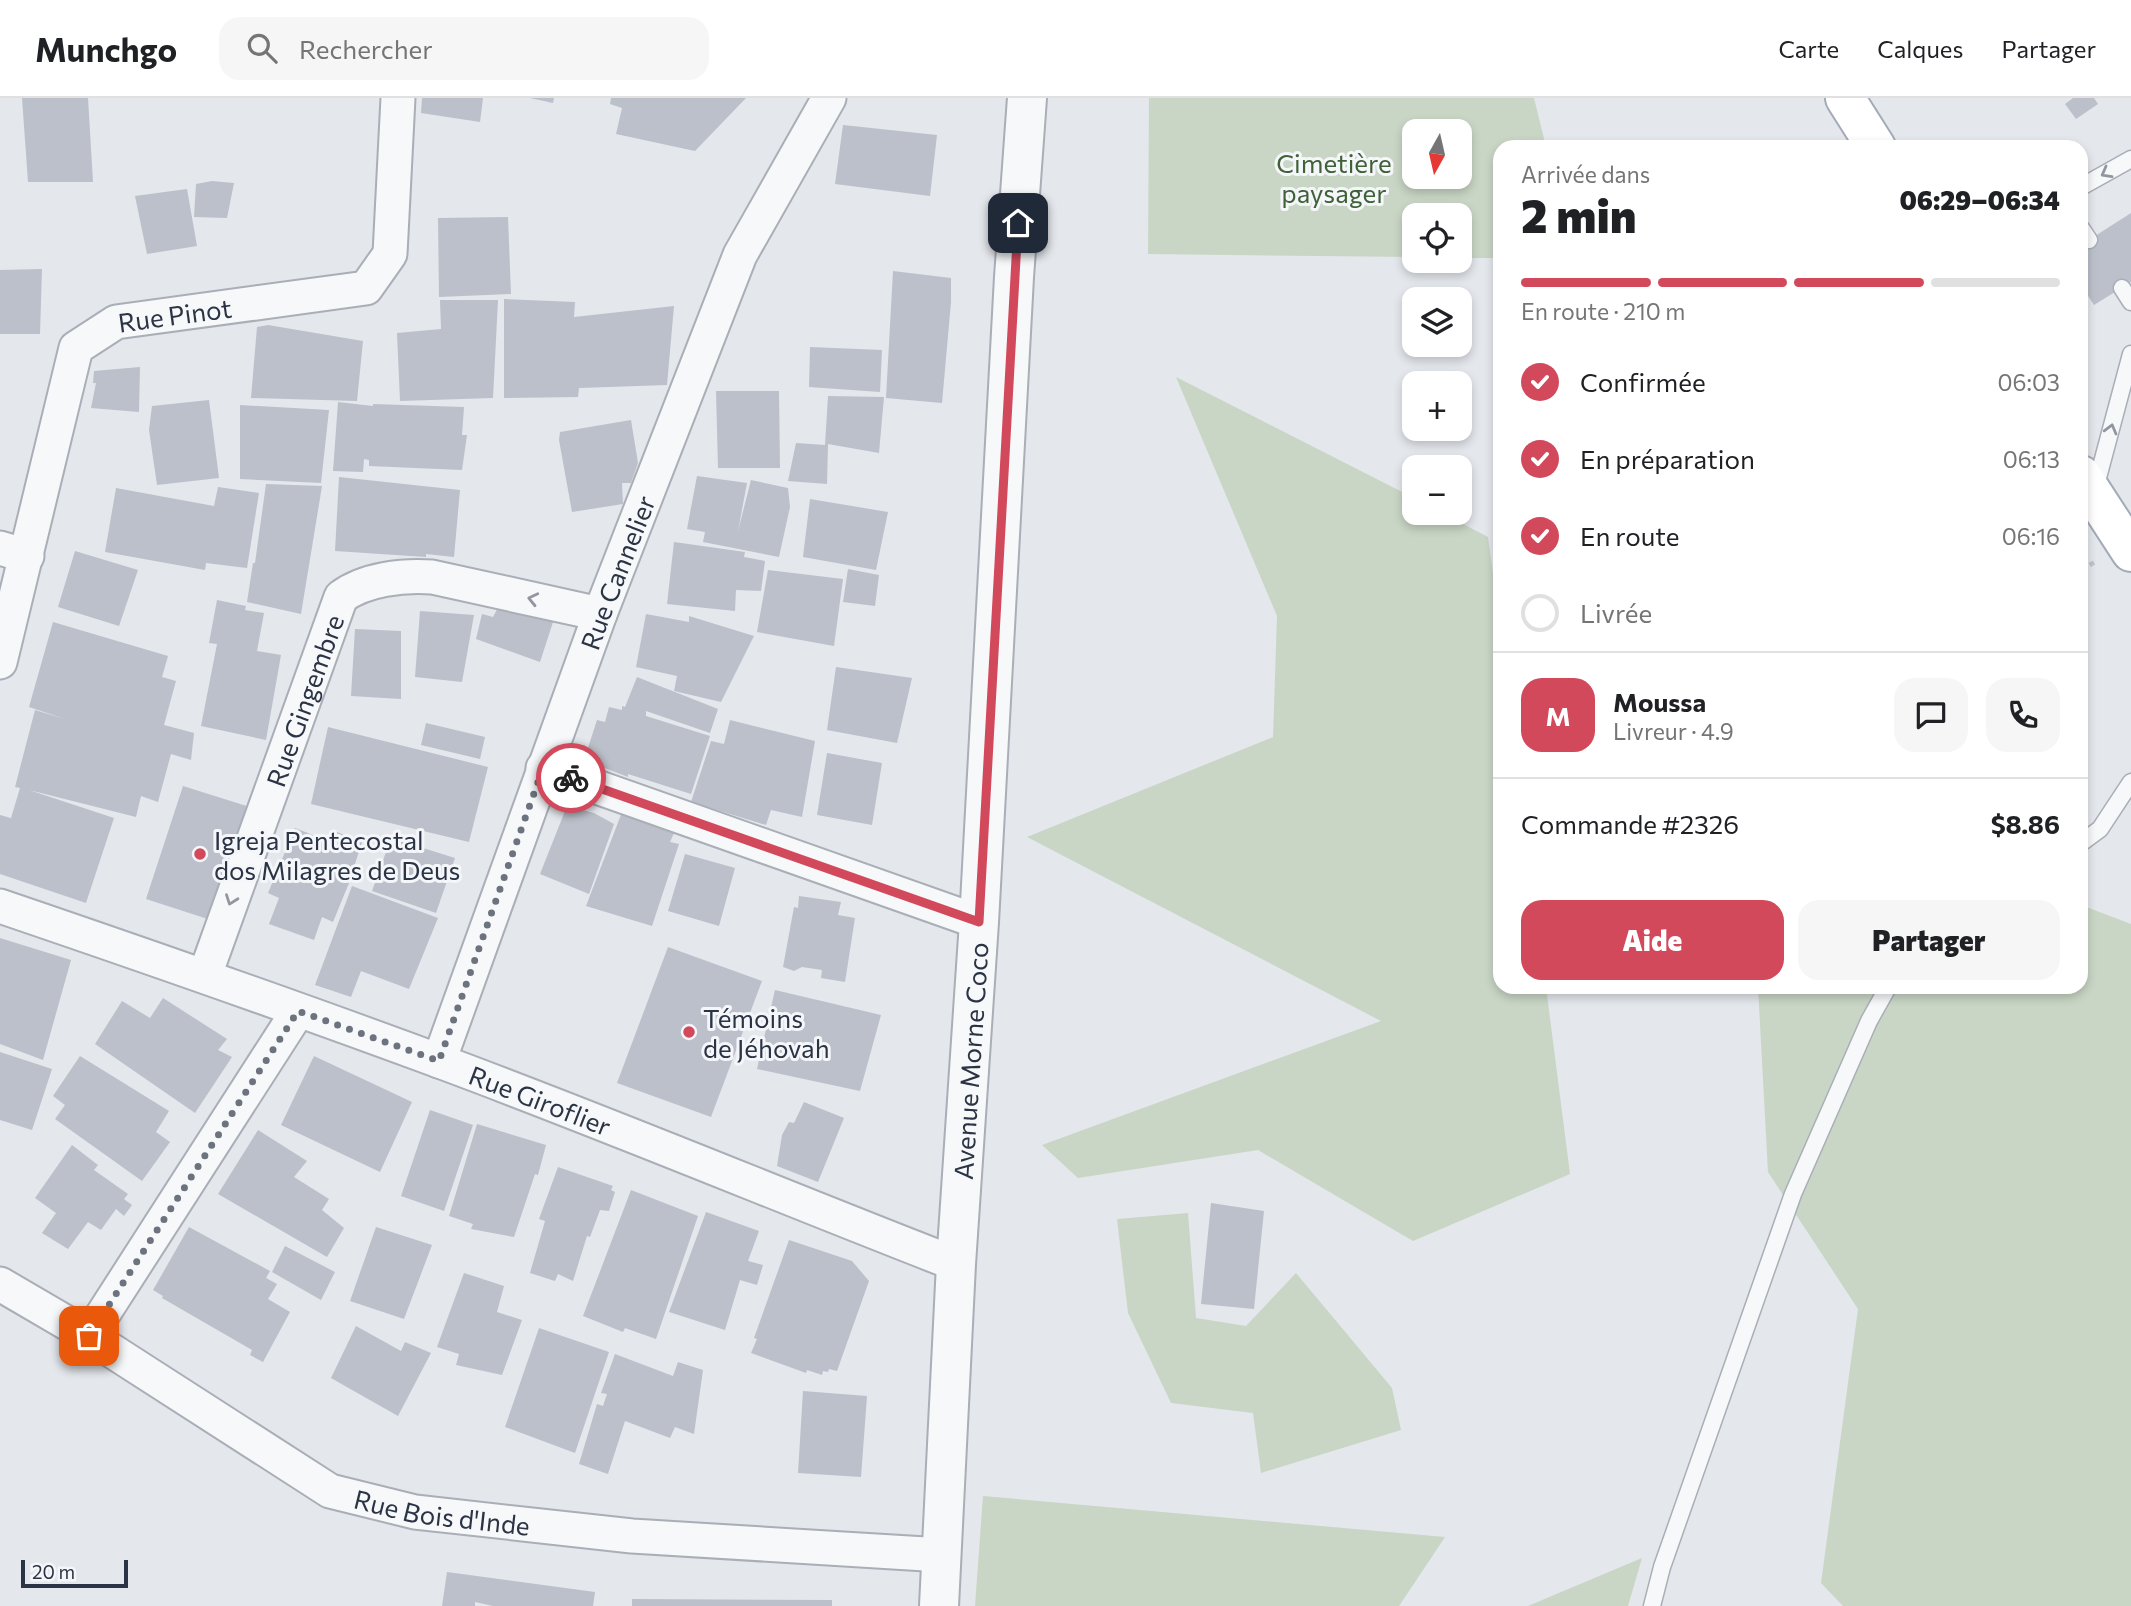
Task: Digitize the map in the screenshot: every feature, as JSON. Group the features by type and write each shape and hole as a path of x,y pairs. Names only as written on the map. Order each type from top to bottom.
{"main road":[{"path":"1845,98 1872,140"},
{"path":"2088,487 2131,552"}],"street":[{"name":"Rue Pinot","path":"0,662 14,552 76,348 116,322 366,288 390,254 398,98"},
{"name":"Rue Cannelier","path":"439,1061 600,614 740,255 828,98"},
{"name":"Avenue Morne Coco","path":"939,1606 956,1264 979,922 1014,276 1027,98"},
{"name":"Rue Gingembre","path":"205,975 341,597 353,588 411,576 432,577 600,614"},
{"path":"543,768 979,922"},
{"name":"Rue Giroflier","path":"0,906 205,975 439,1061 956,1264"},
{"path":"89,1336 298,1011"},
{"name":"Rue Bois d'Inde","path":"0,1284 89,1336 330,1491 415,1513 632,1536 942,1555"}],"lane":[{"path":"2088,183 2131,159"},
{"path":"2122,288 2131,302"},
{"path":"2088,482 2131,354"},
{"path":"2088,838 2100,829 2131,782"},
{"path":"1652,1606 1662,1567 1793,1194 1869,1021 1884,994"}],"green space":[{"name":"Cimetière paysager","path":"1149,98 1534,98 1544,140 1493,140 1493,258 1472,258 1472,203 1402,203 1402,257 1148,254"},
{"path":"1176,377 1402,492 1402,525 1465,525 1488,537 1493,574 1493,994 1547,994 1570,1174 1413,1241 1258,1150 1078,1178 1042,1145 1381,1021 1027,837 1273,737 1277,616"},
{"path":"2088,908 2131,924 2131,1606 1843,1606 1821,1583 1858,1309 1768,1172 1758,994 2088,994"},
{"path":"1188,1213 1196,1318 1246,1326 1296,1273 1392,1388 1401,1430 1261,1473 1253,1413 1171,1403 1128,1313 1117,1219"},
{"path":"983,1496 1445,1537 1399,1606 975,1606"},
{"path":"1642,1558 1628,1606 1528,1606"}],"building":[{"path":"22,98 88,98 93,182 28,182"},
{"path":"422,98 483,98 480,122 421,113"},
{"path":"530,98 554,98 553,103"},
{"path":"611,98 746,98 695,151 616,134 622,108 610,104"},
{"path":"2073,98 2094,98 2098,104 2076,119 2065,104"},
{"path":"843,125 937,135 930,196 835,184"},
{"path":"212,181 234,183 227,218 194,217 196,184"},
{"path":"187,189 197,246 147,254 135,196"},
{"path":"2131,213 2131,282 2094,305 2088,296 2088,241"},
{"path":"508,217 511,294 439,297 438,218"},
{"path":"42,269 40,334 0,334 0,270"},
{"path":"893,271 951,278 942,403 886,398"},
{"path":"504,299 575,302 574,317 674,306 667,385 579,388 578,397 504,398"},
{"path":"440,300 498,300 493,398 400,401 397,333 441,329"},
{"path":"268,325 363,341 357,401 251,398 257,327"},
{"path":"810,347 882,350 880,392 809,387"},
{"path":"140,367 139,412 91,408 96,383 93,383 94,371"},
{"path":"716,391 779,391 780,468 718,468"},
{"path":"828,396 884,397 879,453 828,444 827,484 788,481 796,443 825,445"},
{"path":"209,400 219,478 157,485 149,430 152,406"},
{"path":"338,402 373,406 464,407 462,435 467,435 462,470 369,466 369,460 364,459 363,472 333,471"},
{"path":"240,405 329,410 321,483 240,479"},
{"path":"631,420 638,463 631,483 622,483 623,504 572,512 559,440 560,432"},
{"path":"697,476 747,483 738,531 751,480 788,488 790,507 779,557 703,542 705,532 687,529"},
{"path":"339,477 460,490 454,557 335,551"},
{"path":"266,484 322,486 301,614 247,602"},
{"path":"218,487 259,493 247,568 206,563 205,570 105,552 116,488 214,506"},
{"path":"810,499 888,512 876,570 803,557"},
{"path":"674,542 745,552 744,557 765,561 761,591 736,590 735,611 667,604"},
{"path":"75,551 138,570 119,626 58,607"},
{"path":"848,569 879,575 875,606 843,602"},
{"path":"768,570 843,579 834,646 757,632"},
{"path":"217,600 246,606 245,610 264,613 257,651 281,655 266,740 201,726 217,644 209,643"},
{"path":"502,600 554,619 540,662 476,639 482,614 493,617"},
{"path":"420,611 474,615 462,682 415,677"},
{"path":"646,614 689,622 689,616 754,636 721,702 674,691 677,676 636,667"},
{"path":"53,622 168,656 162,677 176,681 164,725 194,733 191,760 171,754 158,802 141,796 136,817 29,790 114,818 86,903 0,874 0,815 11,818 20,788 15,787 35,710 65,719 29,707"},
{"path":"355,629 401,631 401,699 351,696"},
{"path":"836,667 912,678 897,743 827,730"},
{"path":"637,677 718,709 710,733 646,711 646,716 710,736 691,794 628,774 628,777 584,760 597,720 605,722 609,707 622,710 622,706 625,707"},
{"path":"730,720 815,741 802,817 771,810 766,825 691,802 711,741 724,744"},
{"path":"426,723 485,737 480,759 421,745"},
{"path":"328,727 488,767 469,842 311,804"},
{"path":"827,753 882,763 872,825 817,815"},
{"name":"Igreja Pentecostal dos Milagres de Deus","path":"183,786 253,808 217,922 146,899"},
{"path":"567,806 594,813 614,824 589,894 540,874"},
{"path":"622,812 674,833 670,842 679,844 652,926 586,906"},
{"path":"295,828 328,841 332,830 362,842 333,922 322,917 314,940 269,924 279,898 268,893"},
{"path":"391,838 455,858 436,913 372,891"},
{"path":"685,854 735,868 719,926 668,911"},
{"path":"352,886 438,918 409,989 361,971 351,997 315,985"},
{"path":"799,896 841,902 838,915 855,918 845,982 821,978 822,970 802,967 794,971 783,967 794,907 798,908"},
{"path":"0,938 71,960 43,1060 0,1044"},
{"name":"Témoins de Jéhovah","path":"668,947 762,981 711,1117 617,1083"},
{"path":"775,990 881,1015 860,1091 757,1069"},
{"path":"163,998 227,1039 218,1050 232,1057 195,1113 95,1044 122,1001 150,1018"},
{"path":"0,1052 52,1069 32,1130 0,1120"},
{"path":"80,1056 169,1111 156,1132 170,1142 142,1181 55,1119 65,1105 53,1096"},
{"path":"314,1056 412,1102 380,1172 281,1125"},
{"path":"804,1102 844,1118 818,1182 777,1166 782,1135 789,1122 794,1123"},
{"path":"430,1110 473,1125 444,1211 401,1196"},
{"path":"477,1124 546,1145 538,1175 535,1174 514,1237 471,1229 473,1224 449,1216"},
{"path":"258,1130 307,1161 294,1177 329,1199 322,1210 344,1228 327,1257 218,1194"},
{"path":"72,1145 98,1165 94,1170 128,1194 124,1199 132,1205 124,1216 116,1209 101,1230 88,1222 68,1249 42,1233 56,1213 35,1198"},
{"path":"558,1167 613,1186 611,1190 615,1192 609,1211 600,1210 590,1237 587,1236 573,1281 558,1274 555,1281 530,1273 545,1221 539,1219"},
{"path":"631,1190 698,1216 656,1339 625,1328 623,1332 583,1316"},
{"path":"1211,1203 1264,1211 1254,1309 1201,1304"},
{"path":"706,1212 759,1231 748,1261 763,1265 757,1285 740,1280 725,1330 669,1312"},
{"path":"189,1227 270,1271 266,1278 277,1284 268,1299 290,1312 263,1362 250,1355 252,1350 162,1298 163,1296 153,1290"},
{"path":"376,1227 432,1245 404,1319 350,1301"},
{"path":"789,1240 852,1261 869,1281 837,1371 829,1369 828,1372 823,1371 822,1375 807,1370 806,1373 751,1353"},
{"path":"285,1246 335,1272 321,1300 272,1272"},
{"path":"464,1273 504,1286 497,1312 522,1320 502,1375 456,1365 459,1354 437,1347"},
{"path":"356,1326 401,1351 405,1342 431,1353 398,1416 331,1378"},
{"path":"539,1328 609,1352 575,1453 505,1427"},
{"path":"615,1354 673,1376 678,1362 703,1370 694,1434 675,1427 670,1438 625,1421 608,1474 579,1464 597,1404 603,1406 607,1394 601,1393"},
{"path":"803,1391 867,1396 861,1477 798,1473"},
{"path":"447,1572 595,1592 593,1606 493,1606 475,1602 475,1606 442,1606"},
{"path":"632,1599 832,1600 832,1606 632,1606"}],"way so far":[{"path":"89,1336 298,1011 439,1061 543,768 571,778"}],"place":[{"name":"Igreja Pentecostal dos Milagres de Deus","path":"200,854"},
{"name":"Témoins de Jéhovah","path":"689,1032"}],"route":[{"path":"571,778 979,922 1018,223"}]}
